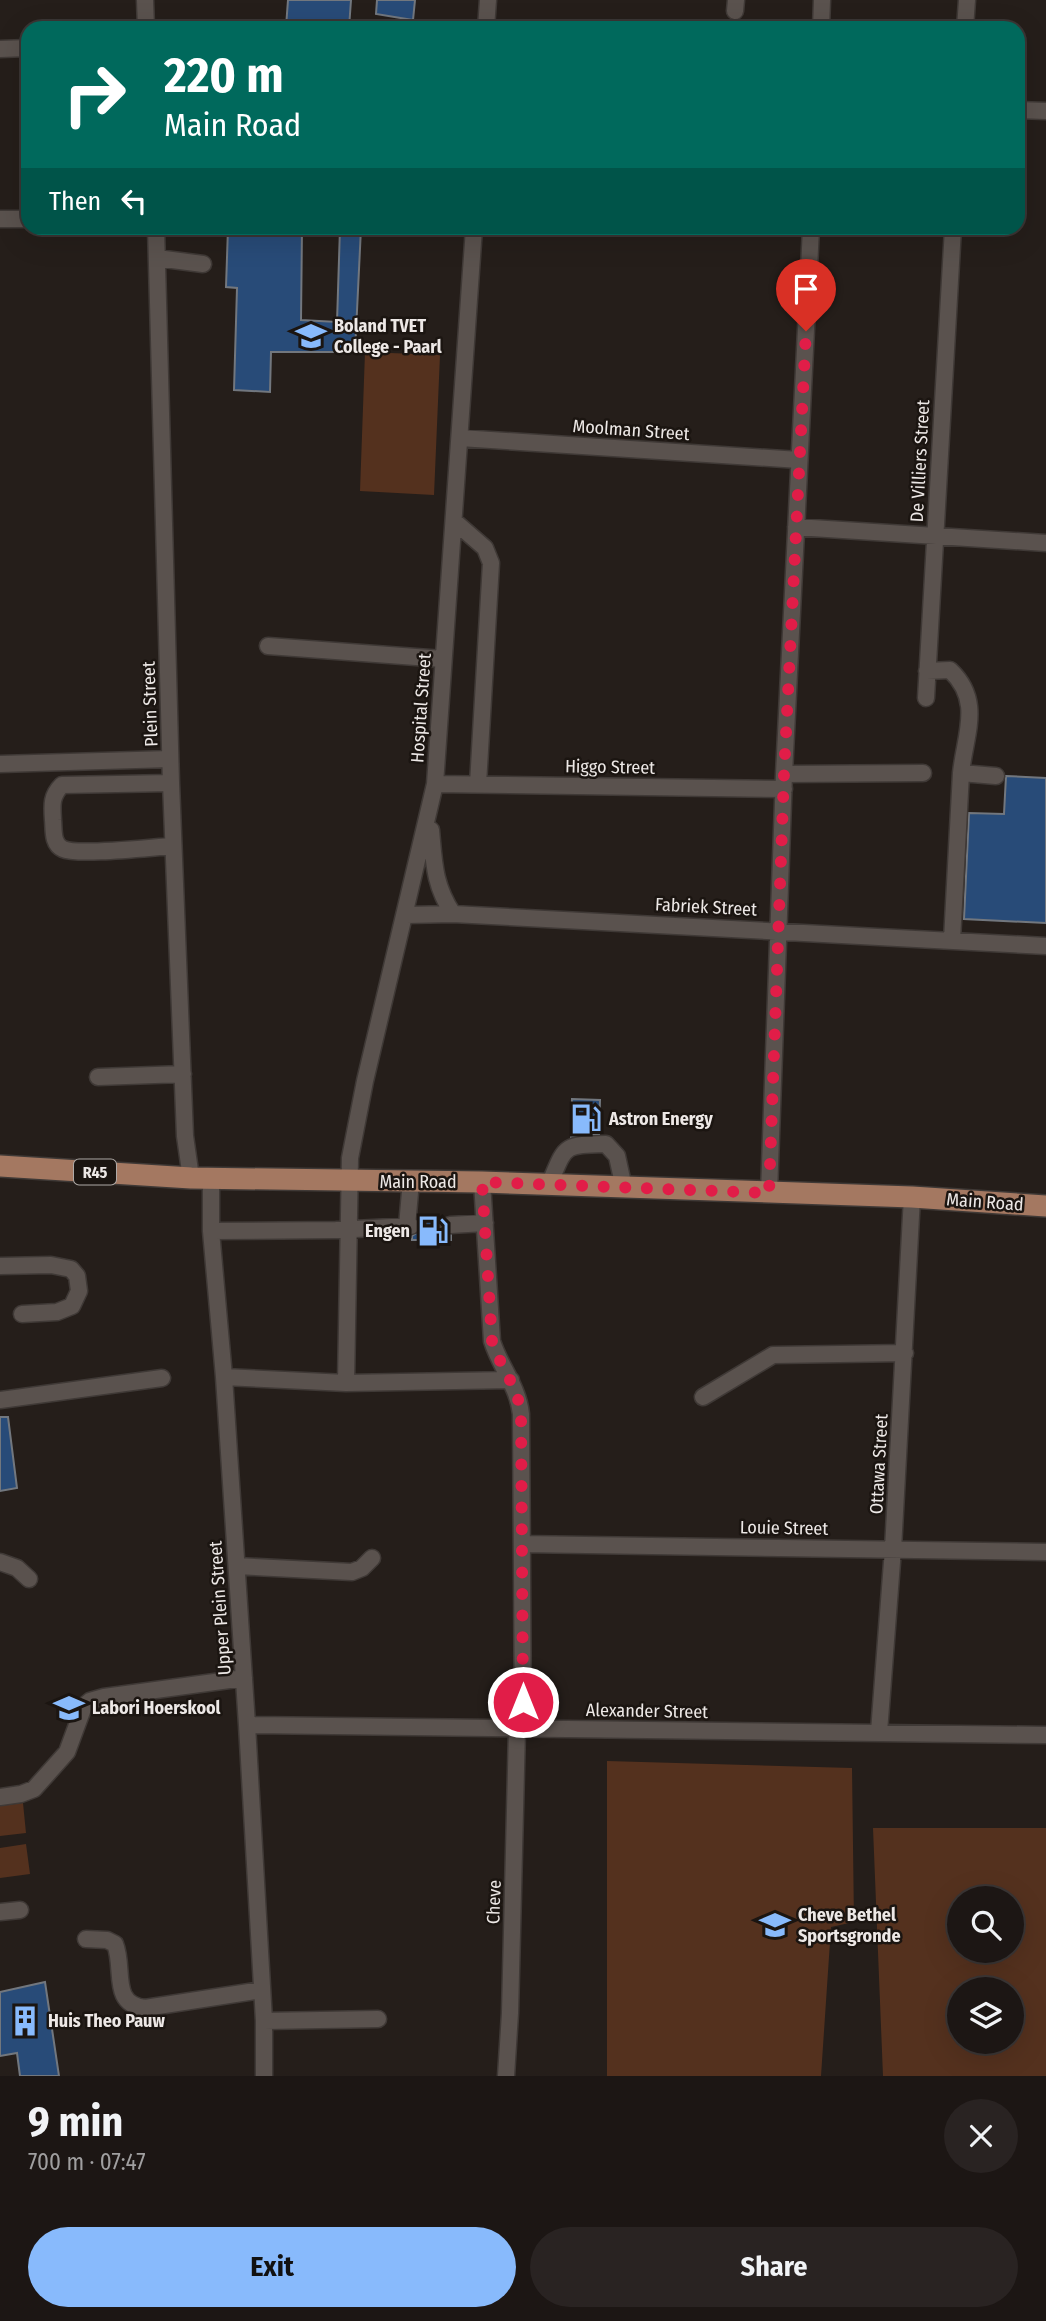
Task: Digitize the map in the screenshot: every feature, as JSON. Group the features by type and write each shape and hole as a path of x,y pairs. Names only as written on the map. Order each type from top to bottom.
{"main road":[{"name":"Main Road","path":"0,1166 201,1179 482,1182 912,1197 1046,1206"}],"street":[{"path":"145,0 146,21"},
{"path":"486,21 488,0"},
{"path":"821,21 822,0"},
{"path":"966,21 967,0"},
{"path":"0,49 21,48"},
{"path":"1025,110 1046,111"},
{"path":"0,219 21,219"},
{"name":"Plein Street","path":"156,235 170,759 185,1136 201,1179"},
{"name":"Hospital Street","path":"346,1383 350,1158 365,1081 435,784 474,235"},
{"path":"769,1193 784,781 811,235"},
{"name":"De Villiers Street","path":"926,698 953,235"},
{"path":"157,258 203,264"},
{"name":"Moolman Street","path":"460,438 799,460"},
{"path":"454,521 485,548 491,563 478,785"},
{"path":"796,527 1046,543"},
{"path":"268,646 443,659"},
{"path":"927,671 950,670 966,688 970,716 961,773 952,940"},
{"path":"0,764 170,759"},
{"name":"Higgo Street","path":"435,784 784,781 923,773"},
{"path":"961,773 996,776"},
{"path":"171,783 62,785 55,792 52,802 54,840 62,849 78,852 173,846"},
{"path":"429,814 436,881 439,892 453,914"},
{"name":"Fabriek Street","path":"406,915 453,914 1046,946"},
{"path":"98,1077 183,1074"},
{"path":"550,1185 566,1149 575,1145 606,1144 617,1156 624,1188"},
{"name":"Upper Plein Street","path":"201,1179 211,1231 224,1377 264,2021 264,2076"},
{"path":"211,1231 409,1226 411,1181"},
{"name":"Cheve","path":"482,1182 492,1341 496,1354 517,1391 521,1414 520,1729 506,2076"},
{"name":"Ottawa Street","path":"879,1732 893,1549 912,1197"},
{"path":"450,1225 485,1223"},
{"path":"0,1266 51,1265 71,1269 77,1276 79,1291 72,1306 57,1312 22,1314"},
{"path":"703,1396 773,1355 905,1353"},
{"path":"224,1377 346,1383 511,1380"},
{"path":"0,1399 162,1378"},
{"name":"Louie Street","path":"522,1544 1046,1552"},
{"path":"237,1566 343,1573 362,1569 373,1558"},
{"path":"0,1562 17,1567 29,1579"},
{"path":"0,1797 34,1789 60,1762 72,1740 81,1711 90,1701 244,1678"},
{"name":"Alexander Street","path":"247,1725 1046,1735"},
{"path":"0,1912 20,1910"},
{"path":"86,1939 107,1940 115,1944 122,1994 129,2004 136,2007 262,1990"},
{"path":"264,2021 378,2019"}],"shaded area":[{"path":"365,352 440,355 434,495 360,491"},
{"path":"607,1761 852,1768 854,1922 831,1927 821,2076 607,2076"},
{"path":"23,1803 26,1833 0,1836 0,1806"},
{"path":"873,1828 1046,1828 1046,2076 883,2076"},
{"path":"26,1844 30,1874 0,1878 0,1848"}],"building":[{"path":"288,0 351,0 350,21 286,21"},
{"path":"377,0 415,0 413,20 376,14"},
{"path":"228,235 302,235 301,320 337,322 340,235 361,235 355,352 271,352 270,392 234,390 237,288 226,287"},
{"path":"1006,776 1046,778 1046,923 964,919 969,813 1004,814"},
{"path":"572,1099 600,1100 599,1134 571,1137"},
{"path":"420,1220 441,1220 441,1230 451,1235 451,1240 412,1240 412,1236 421,1230"},
{"path":"0,1417 8,1417 17,1488 0,1491"},
{"name":"Huis Theo Pauw","path":"45,1982 59,2076 20,2076 17,2053 0,2056 0,1992"}],"tunnel":[{"path":"411,1226 450,1225"}],"place":[{"name":"Boland TVET College - Paarl","path":"311,336"},
{"name":"Astron Energy","path":"586,1119"},
{"name":"Engen","path":"433,1231"},
{"name":"Labori Hoerskool","path":"69,1708"},
{"name":"Cheve Bethel Sportsgronde","path":"775,1925"},
{"name":"Huis Theo Pauw","path":"25,2021"}],"route":[{"path":"523,1702 521,1414 517,1391 496,1354 492,1341 482,1182 769,1193 784,774 806,331"}]}
